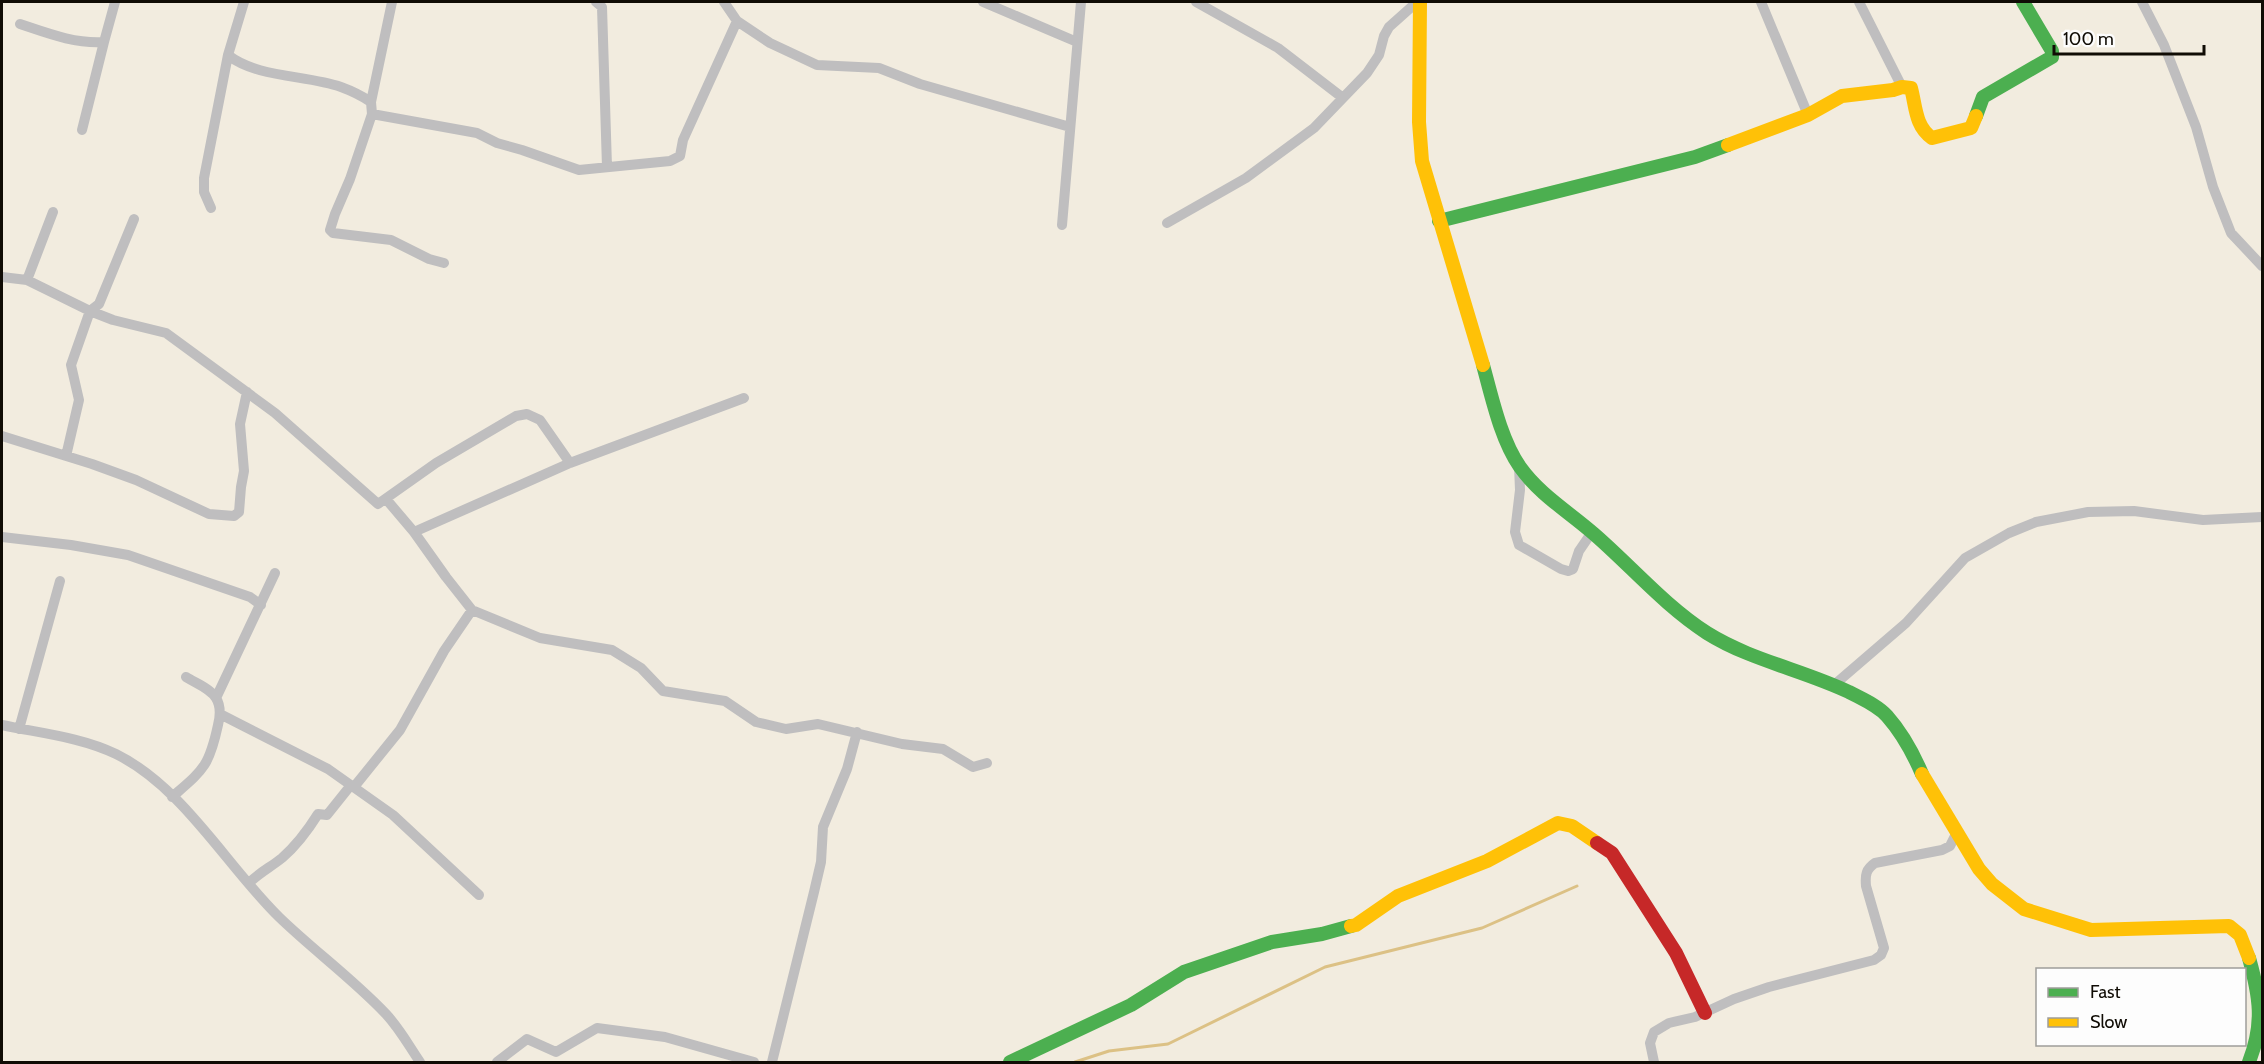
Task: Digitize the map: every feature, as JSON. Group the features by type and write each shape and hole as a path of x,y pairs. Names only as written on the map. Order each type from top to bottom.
{"street":[{"path":"82,130 115,2"},
{"path":"211,208 204,192 204,178 228,54 244,2"},
{"path":"393,2 371,102 372,114 330,230 338,234 391,240 429,259 444,263"},
{"path":"596,2 602,7 607,167"},
{"path":"724,2 737,21 770,43 817,65 879,68 920,84 1070,127"},
{"path":"983,2 1077,42"},
{"path":"1062,225 1081,2"},
{"path":"1196,2 1278,48 1343,98"},
{"path":"1167,223 1246,178 1314,129 1367,73 1379,55 1389,27 1419,2"},
{"path":"1419,2 1421,49 1418,133 1422,161 1501,427 1519,466 1539,490 1592,532 1678,612 1707,633 1834,685 1870,703 1886,715 1908,742 1926,782 1979,869 1992,884 2024,909 2091,930 2229,926 2239,934 2244,943 2260,1013 2260,1033 2249,1062"},
{"path":"1761,2 1808,115"},
{"path":"1859,2 1902,87"},
{"path":"1439,221 1695,157 1808,115 1842,96 1902,87 1911,88 1918,124 1923,133 1932,138 1971,128 1983,97 2052,57 2052,51 2023,2"},
{"path":"2142,2 2164,45 2196,127 2213,187 2231,233 2262,266"},
{"path":"372,114 477,133 497,143 579,170 670,161 680,156 682,140 737,21"},
{"path":"20,24 69,39 93,43 104,42"},
{"path":"228,54 236,61 268,71 340,86 371,102"},
{"path":"27,280 53,212"},
{"path":"66,456 79,400 71,365 90,311 99,304 134,219"},
{"path":"2,277 27,280 90,311 114,320 166,333 269,408 321,451 378,504 436,463 516,416 527,414 540,420 570,463"},
{"path":"2,436 136,480 209,514 234,516 239,512 244,471 240,424 247,392"},
{"path":"414,532 570,463 744,398"},
{"path":"1519,466 1520,490 1515,532 1519,545 1568,571 1573,569 1580,551 1592,532"},
{"path":"386,499 414,532 472,610 540,638 612,650 641,668 663,691 725,701 756,722 786,729 818,724 902,744 943,749 973,767 987,763"},
{"path":"1834,685 1906,623 1965,558 2009,533 2037,522 2088,512 2134,511 2203,520 2262,517"},
{"path":"2,537 71,544 128,555 238,593 261,605"},
{"path":"216,698 275,573"},
{"path":"19,729 60,581"},
{"path":"249,883 261,870 280,859 297,844 318,814 327,815 400,730 444,651 472,610"},
{"path":"172,797 199,773 209,759 220,714 216,698 208,690 186,677"},
{"path":"220,714 328,769 393,814 478,895"},
{"path":"2,725 80,741 115,754 143,771 188,812 278,916 356,984 386,1015 403,1035 420,1062"},
{"path":"772,1062 821,862 823,827 847,769 857,732"},
{"path":"1010,1062 1131,1005 1184,972 1272,942 1322,934 1356,925 1398,896 1487,861 1558,822 1572,826 1612,853 1676,952 1705,1013"},
{"path":"1654,1062 1650,1043 1654,1032 1670,1023 1705,1013 1734,999 1769,987 1874,960 1881,955 1884,948 1866,886 1865,877 1868,867 1875,863 1942,850 1950,846 1957,832"},
{"path":"496,1062 527,1040 556,1052 597,1028 665,1037 754,1062"}],"waterway":[{"path":"1075,1062 1109,1051 1168,1044 1325,967 1482,928 1577,886"}],"traffic: fast":[{"path":"1976,116 1983,97 2052,57 2052,51 2023,2"},
{"path":"1439,221 1695,157 1728,145"},
{"path":"1483,365 1507,444 1520,467 1546,495 1594,534 1677,611 1707,633 1741,651 1831,684 1879,709 1903,737 1922,774"},
{"path":"1010,1062 1131,1005 1184,972 1272,942 1322,934 1351,926"},
{"path":"2249,958 2259,1010 2257,1035 2249,1062"}],"traffic: slow":[{"path":"1420,2 1419,122 1422,161 1483,365"},
{"path":"1728,145 1808,115 1842,96 1902,87 1911,88 1919,122 1932,138 1971,128 1976,116"},
{"path":"1922,774 1979,869 1992,884 2024,909 2091,930 2229,926 2240,935 2249,958"},
{"path":"1351,926 1356,925 1398,896 1487,861 1558,823 1572,826 1597,843"}],"traffic: jam":[{"path":"1597,843 1612,853 1676,953 1705,1013"}]}
